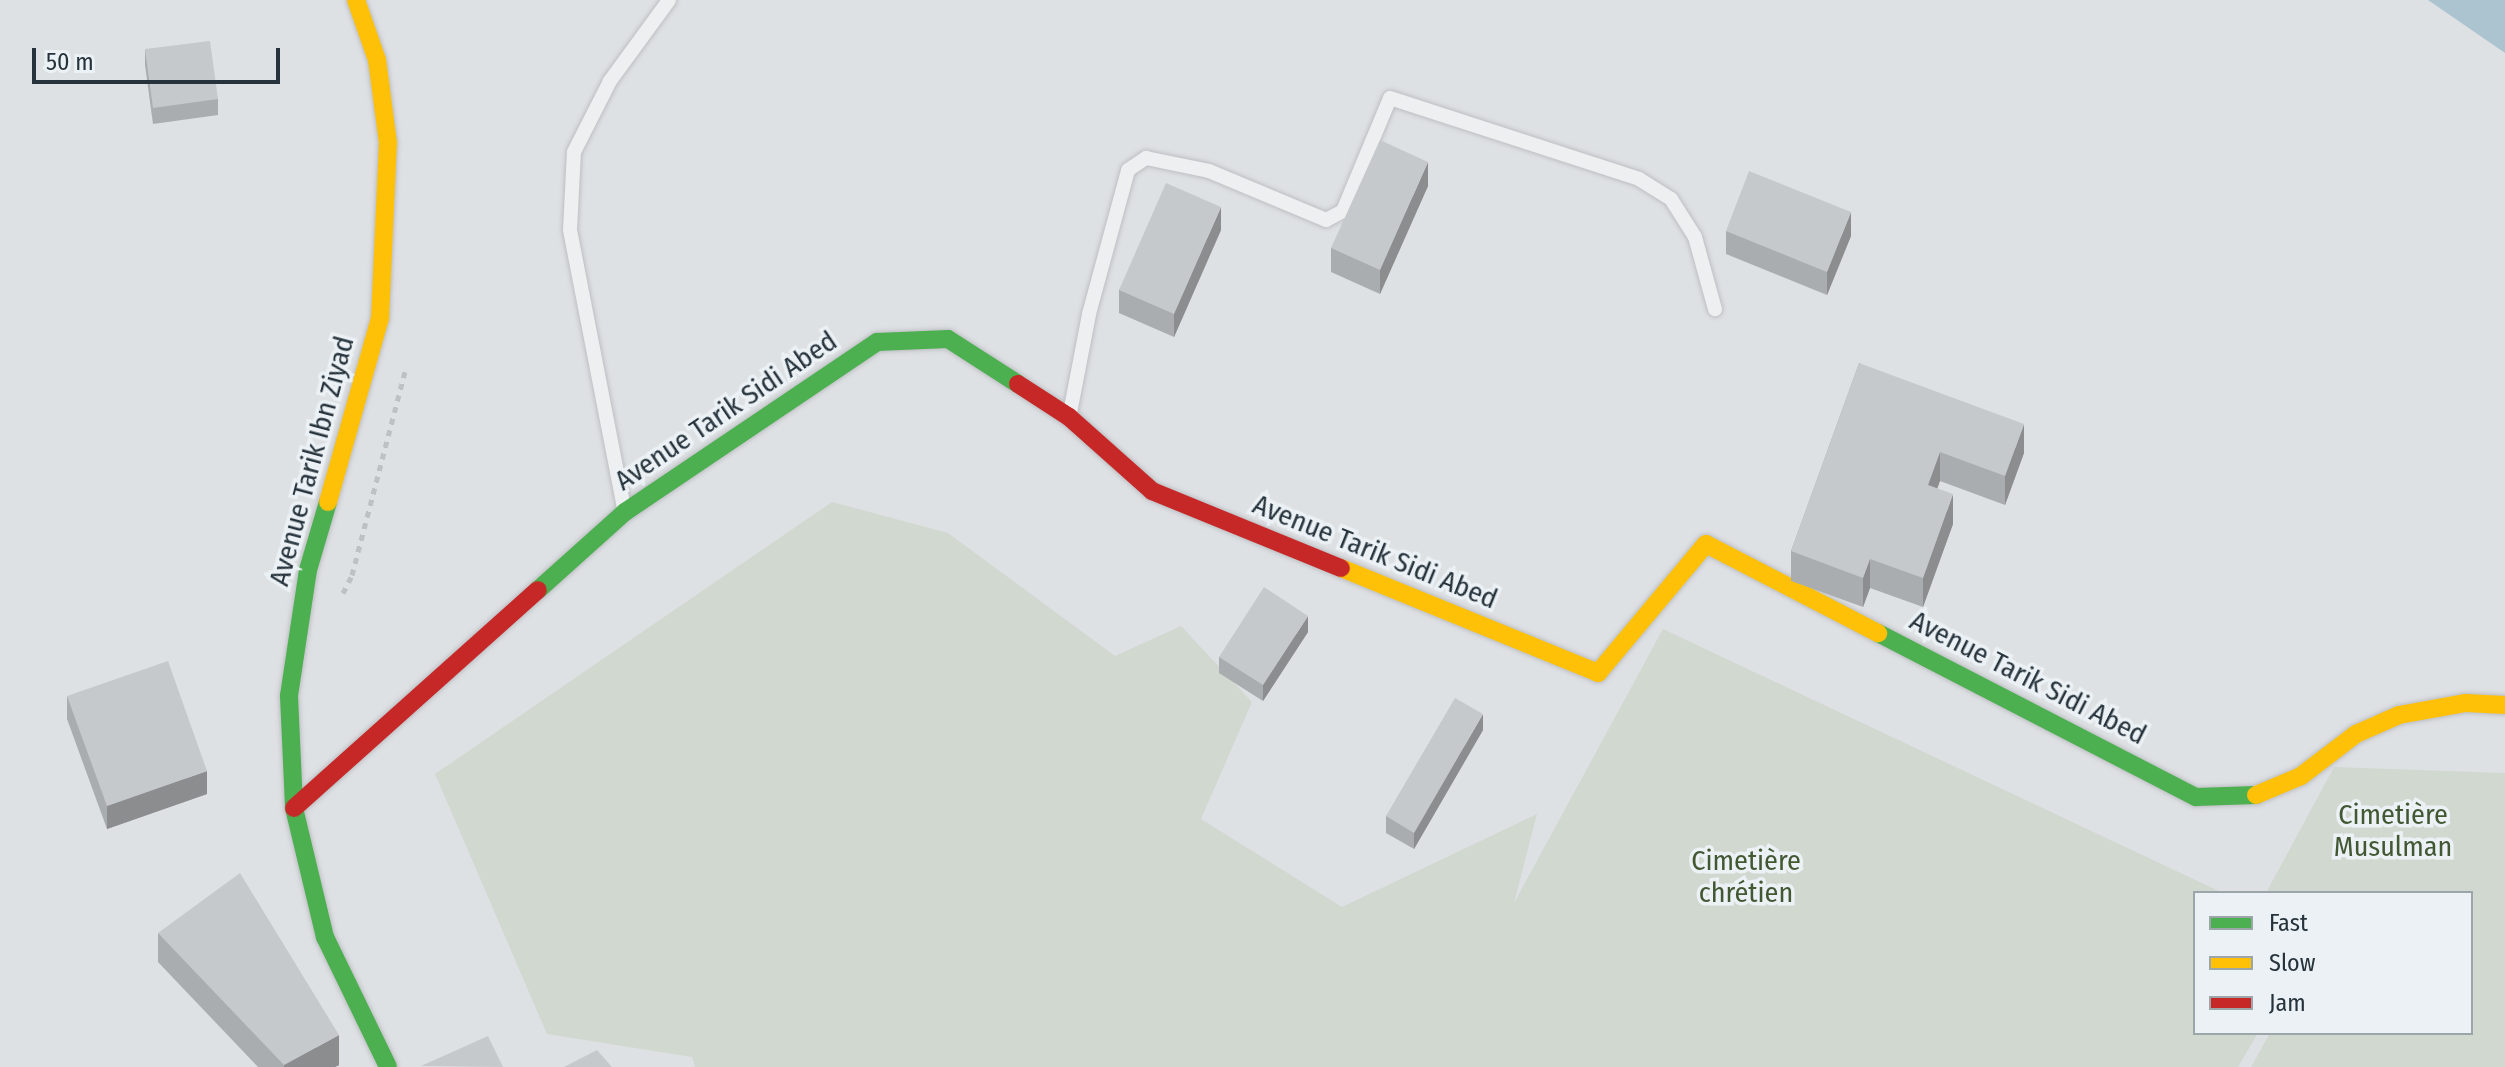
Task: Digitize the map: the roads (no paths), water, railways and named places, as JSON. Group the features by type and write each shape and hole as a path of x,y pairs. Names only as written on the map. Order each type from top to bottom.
{"street":[{"name":"Avenue Tarik Ibn Ziyad","path":"356,0 377,60 388,143 380,318 308,570 289,696 294,808 325,937 388,1067"},
{"name":"Avenue Tarik Sidi Abed","path":"294,808 625,512 877,342 948,339 1069,417 1152,491 1598,673 1706,544 2196,797 2251,797 2301,776 2356,734 2399,715 2466,703 2505,705"}],"lane":[{"path":"625,512 570,230 574,152 610,81 669,0"},
{"path":"1069,417 1089,314 1128,170 1146,158 1209,171 1326,220 1343,211 1390,98 1639,179 1671,199 1695,237 1715,309"}],"water":[{"path":"2428,0 2505,0 2505,53"}],"park label":[{"name":"Cimetière Musulman","path":"2393,831"},
{"name":"Cimetière chrétien","path":"1746,877"}]}
